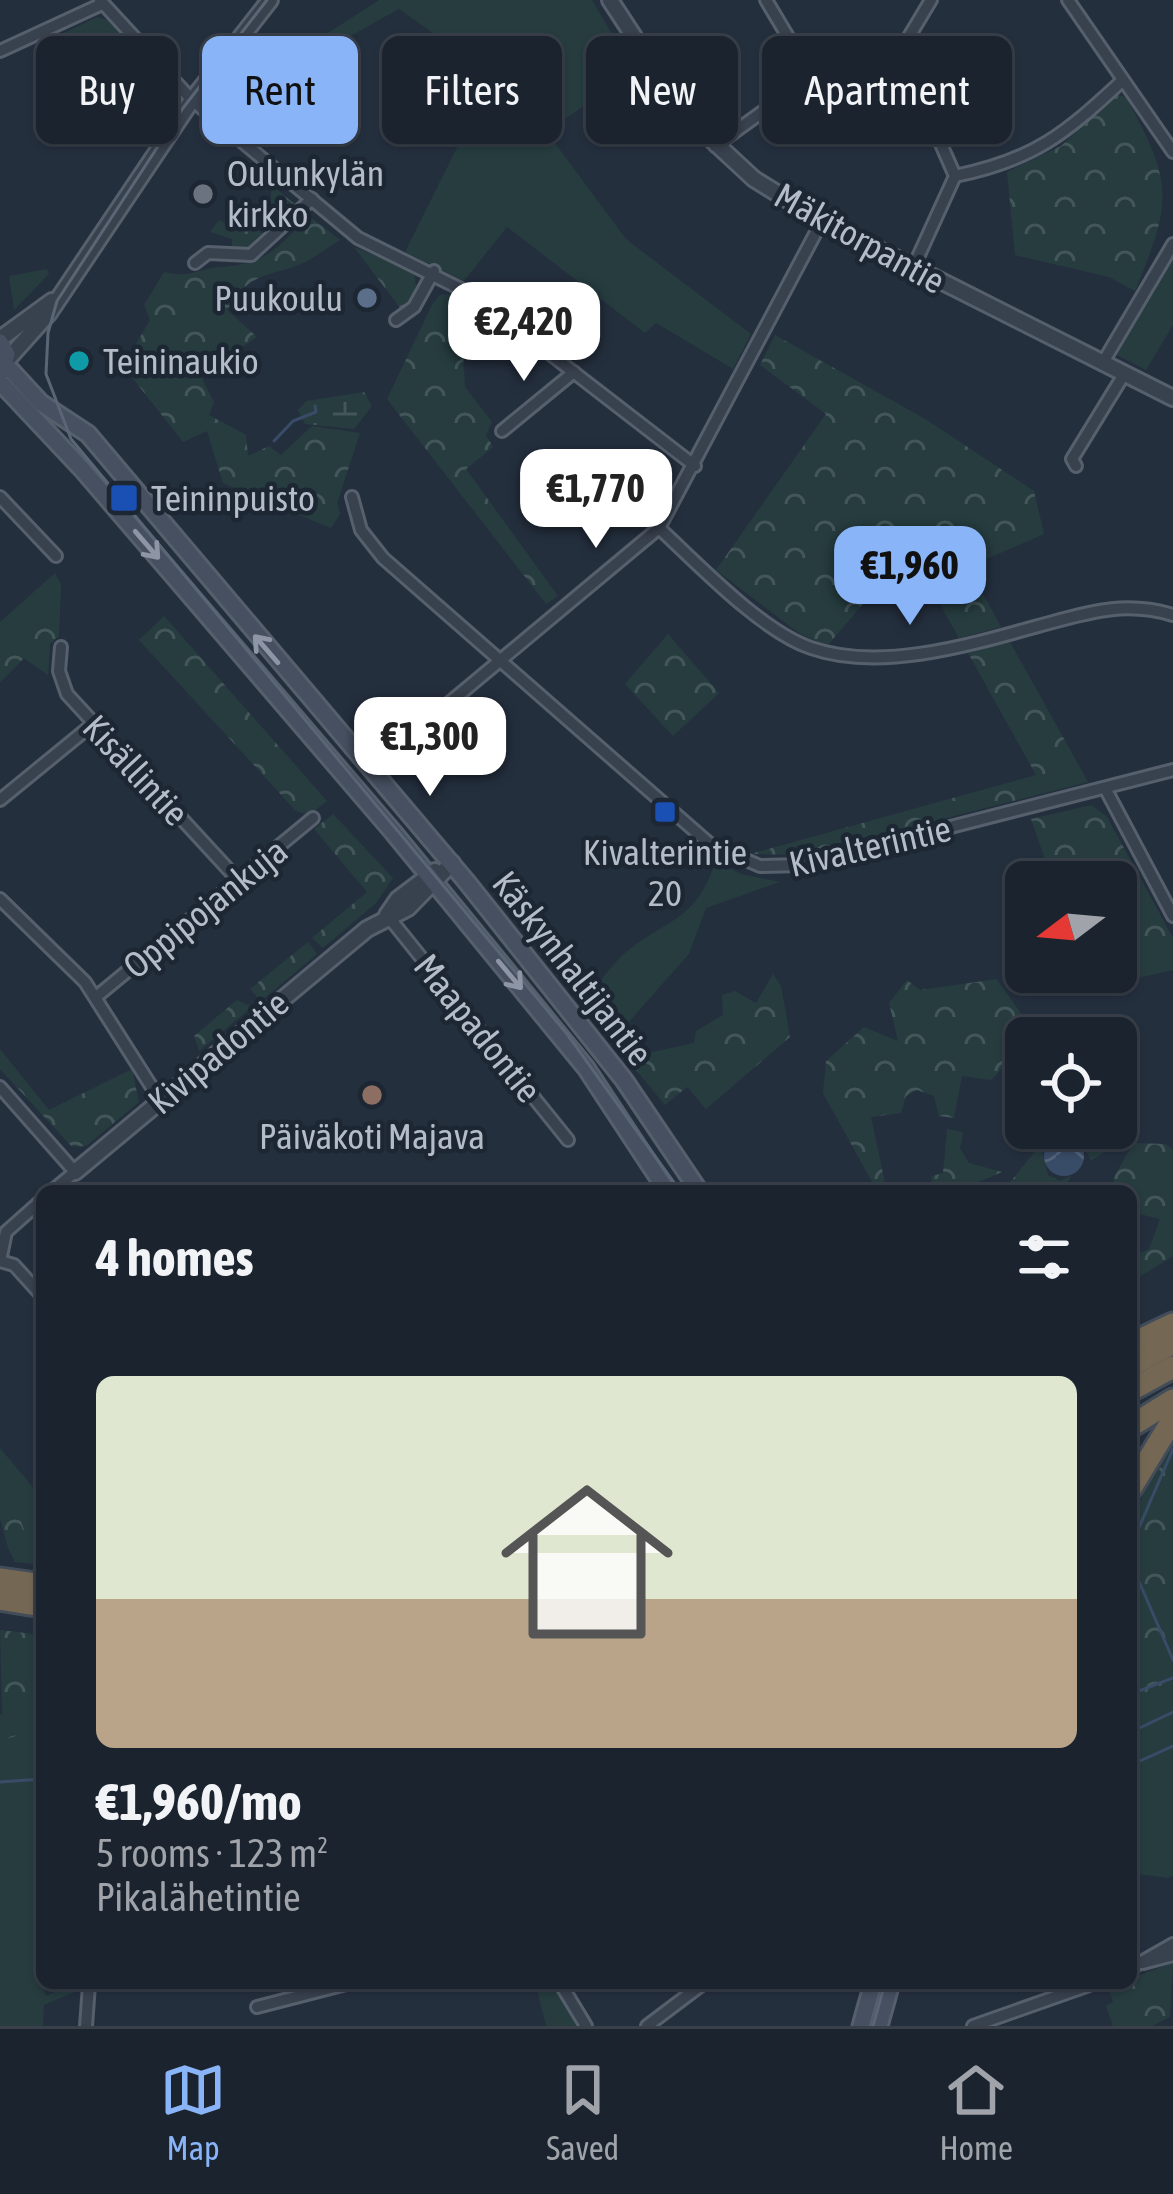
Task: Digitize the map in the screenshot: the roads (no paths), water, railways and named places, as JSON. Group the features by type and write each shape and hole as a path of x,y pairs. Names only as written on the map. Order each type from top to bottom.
{"highway":[{"path":"1137,1341 1173,1324"},
{"path":"1137,1363 1173,1343"},
{"path":"1137,1387 1173,1367"},
{"path":"1137,1422 1173,1400"},
{"path":"1137,1478 1173,1419"},
{"path":"0,1567 36,1571"},
{"path":"0,1579 36,1585"},
{"path":"0,1599 36,1605"}],"main road":[{"path":"0,340 4,366"},
{"name":"Käskynhaltijantie","path":"4,366 103,451 452,863 615,1068 695,1185"},
{"name":"Käskynhaltijantie","path":"0,382 193,598 586,1068 663,1185"},
{"path":"861,2026 871,1989"},
{"path":"879,2026 889,1989"}],"street":[{"path":"4,366 192,100 270,0"},
{"name":"Mäkitorpantie","path":"610,0 674,99 715,146 822,221 1173,398"},
{"path":"766,0 788,36"},
{"path":"909,36 931,0"},
{"path":"1068,0 1173,152"},
{"path":"0,51 101,2 192,100 358,238 434,271 475,296 695,466"},
{"path":"955,176 1001,167 1046,148 1124,80"},
{"path":"715,146 762,110"},
{"path":"913,268 955,176 941,144"},
{"path":"195,263 208,253 251,255 311,200"},
{"path":"370,770 659,528 822,221"},
{"path":"1102,364 1173,244"},
{"path":"396,320 414,307 434,271"},
{"path":"0,340 56,298"},
{"path":"502,430 574,372"},
{"path":"1076,466 1072,459 1123,376"},
{"path":"0,497 56,556"},
{"name":"Kivalterintie","path":"352,497 361,530 373,547 711,844 760,866 802,866 1173,770"},
{"path":"659,528 790,638 837,654 873,656 964,644 1114,605 1173,615"},
{"name":"Kisällintie","path":"61,646 63,687 238,881"},
{"path":"0,800 93,724"},
{"path":"1106,788 1173,916"},
{"name":"Oppipojankuja","path":"96,997 313,818"},
{"name":"Kivipadontie","path":"59,1185 452,863"},
{"path":"0,899 96,997 160,1100"},
{"name":"Maapadontie","path":"387,915 568,1140"},
{"path":"0,1087 75,1172"},
{"path":"36,1205 8,1228 0,1261 19,1269 36,1289"},
{"path":"1137,1966 1173,1944"},
{"path":"1137,1966 1173,1955"},
{"path":"86,2026 89,1989"},
{"path":"257,2007 327,1989"},
{"path":"564,1989 586,2026"},
{"path":"647,2026 696,1989"},
{"path":"973,2026 1078,1989"}],"water":[{"path":"1045,1149 1083,1149 1083,1164 1072,1175 1056,1175 1045,1164"}],"waterway":[{"path":"274,441 293,421 316,412 315,406"},
{"path":"1137,1532 1173,1449"},
{"path":"1137,1577 1173,1660"},
{"path":"1137,1692 1173,1678"},
{"path":"1137,1729 1173,1712"},
{"path":"1137,1762 1173,1746"},
{"path":"0,1782 36,1779"}],"tram line":[{"path":"267,0 183,108 57,301 48,333 46,374 71,439 567,1034 676,1185"},
{"path":"873,2026 883,1989"}],"place":[{"name":"Oulunkylän kirkko","path":"203,194"},
{"name":"Puukoulu","path":"367,298"},
{"name":"Teininaukio","path":"79,361"},
{"name":"Teininpuisto","path":"124,498"},
{"name":"Kivalterintie 20","path":"665,812"},
{"name":"Päiväkoti Majava","path":"372,1095"}]}
